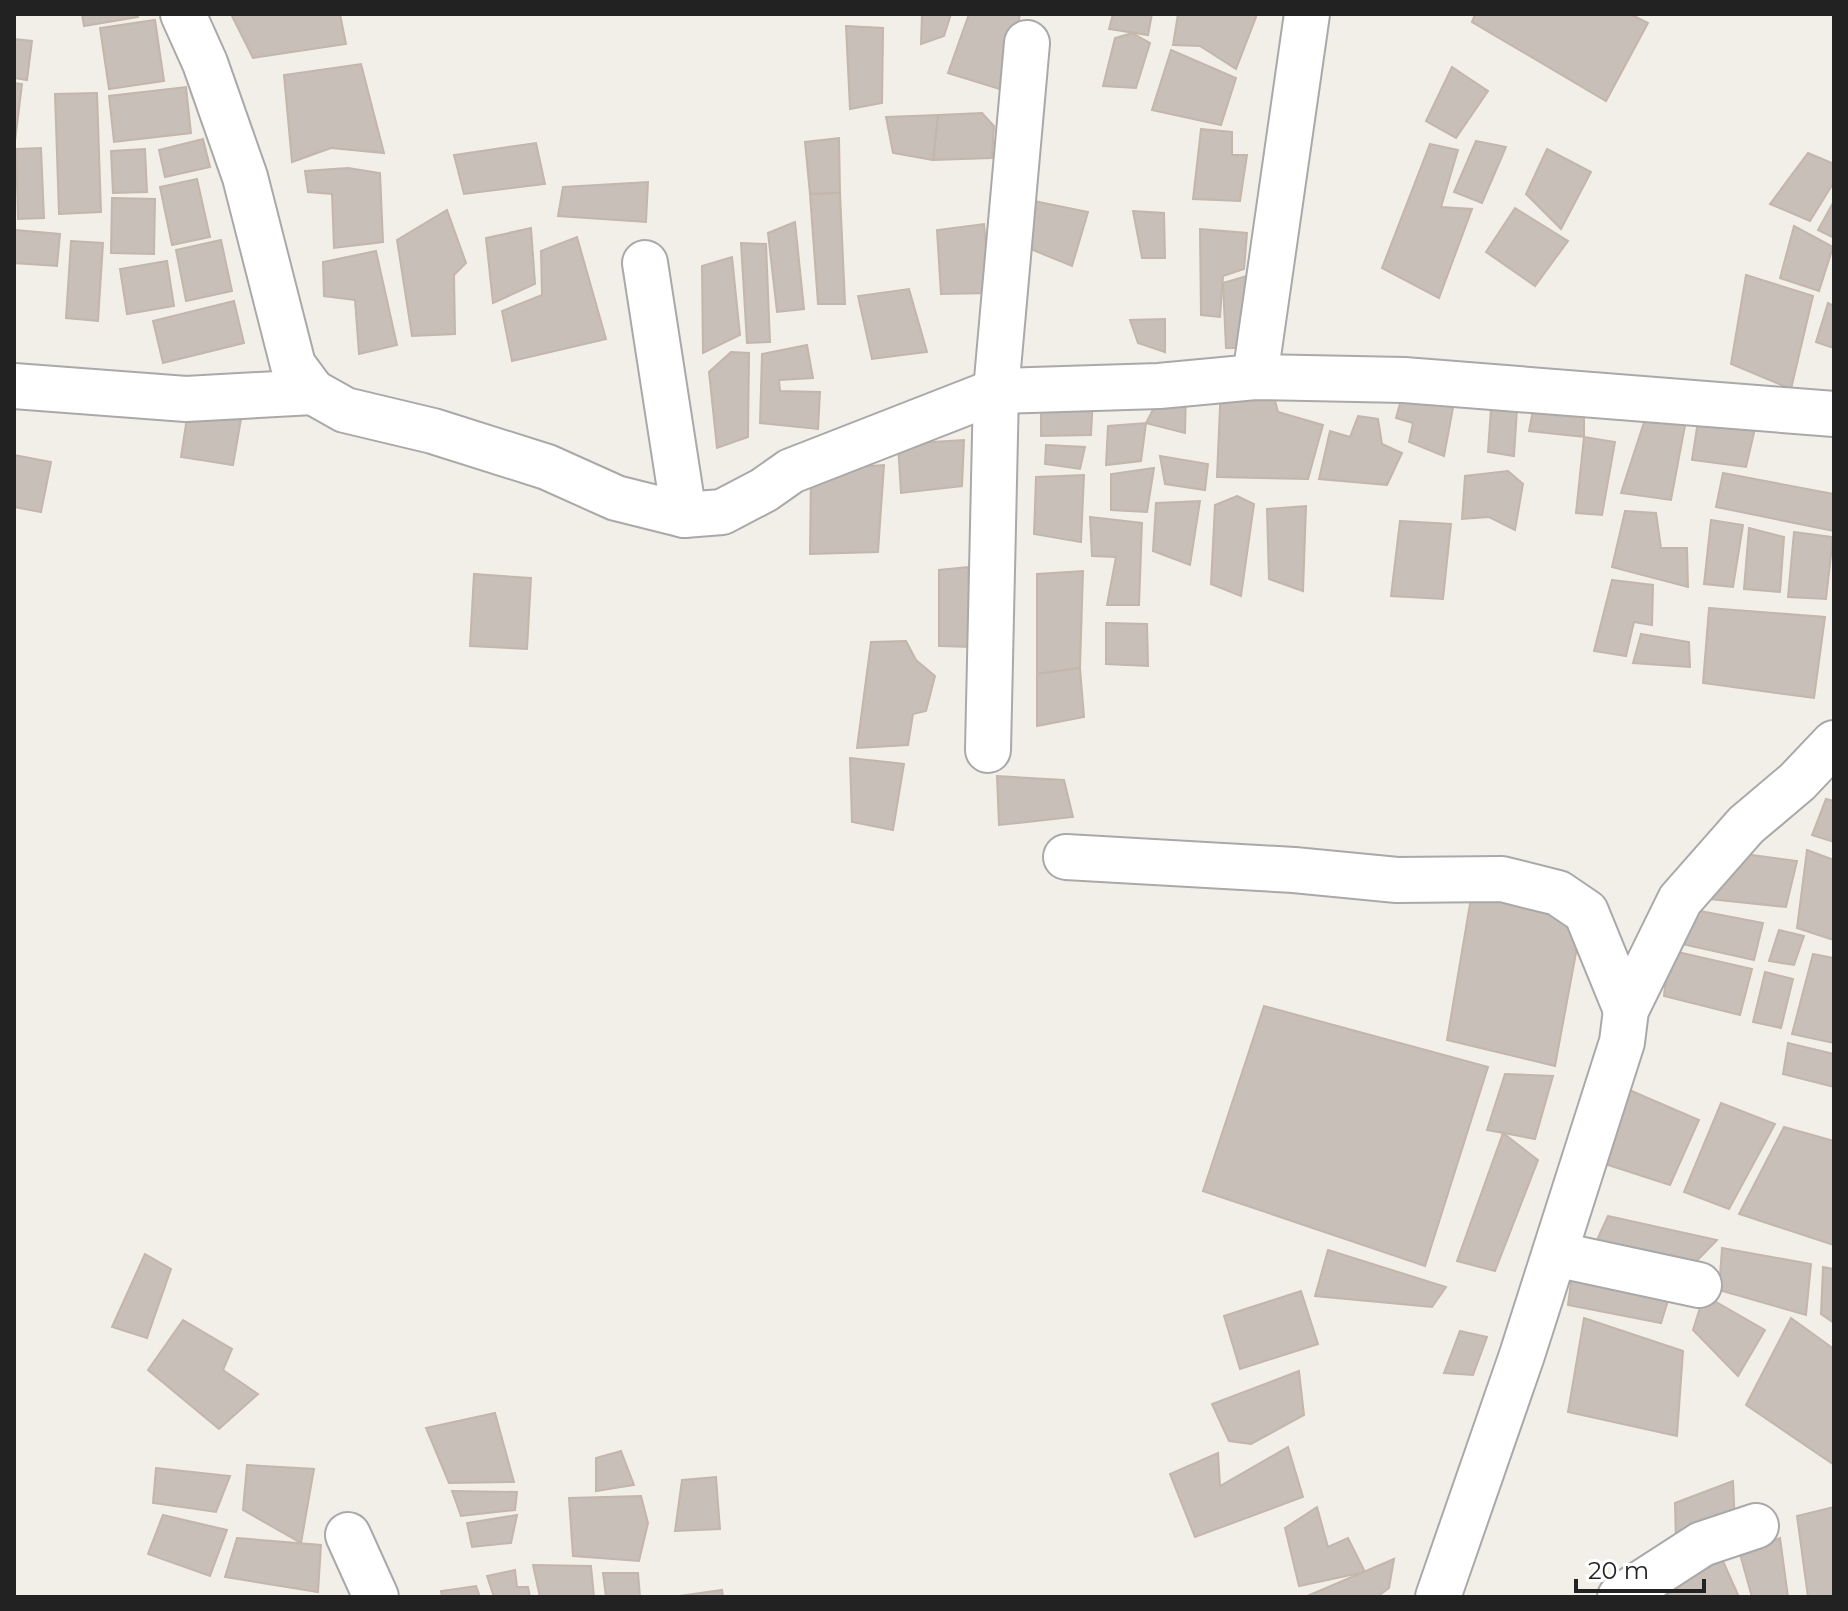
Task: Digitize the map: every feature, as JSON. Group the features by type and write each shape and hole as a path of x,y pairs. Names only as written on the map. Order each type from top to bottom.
{"street":[{"path":"183,14 205,63 245,177 293,365 313,392 345,410 448,436 547,467 616,498 684,515 722,512 764,490 791,471 996,391 1159,386 1255,377 1404,380 1834,414"},
{"path":"1255,377 1307,14"},
{"path":"988,750 996,391 1027,43"},
{"path":"645,263 684,515"},
{"path":"14,386 186,399 313,392"},
{"path":"1438,1597 1555,1254 1622,1042 1626,1010 1680,900 1746,825 1797,782 1834,743"},
{"path":"1066,857 1294,870 1397,880 1502,879 1558,893 1586,912 1626,1010"},
{"path":"1555,1254 1699,1285"},
{"path":"1620,1597 1702,1544 1756,1526"},
{"path":"348,1535 376,1597"}],"building":[{"path":"82,14 137,14 138,17 84,26"},
{"path":"231,14 340,14 346,44 253,58"},
{"path":"922,14 951,14 944,36 921,44"},
{"path":"969,14 1020,14 1006,91 948,73"},
{"path":"1113,14 1152,14 1148,35 1109,29"},
{"path":"1178,14 1252,14 1256,17 1236,69 1200,46 1173,45"},
{"path":"1475,14 1630,14 1648,23 1606,101 1472,22"},
{"path":"155,20 164,81 109,89 100,28"},
{"path":"846,26 883,28 882,103 850,109"},
{"path":"1132,33 1150,43 1136,88 1103,86 1115,38"},
{"path":"14,39 32,41 27,80 14,78"},
{"path":"1171,50 1236,78 1221,125 1152,110"},
{"path":"361,64 384,153 331,148 292,162 284,75"},
{"path":"1452,67 1488,91 1456,138 1426,121"},
{"path":"14,83 22,84 15,141 14,141"},
{"path":"186,87 191,133 114,142 109,96"},
{"path":"97,93 101,212 59,214 55,94"},
{"path":"982,113 994,126 992,158 933,160 938,115"},
{"path":"938,115 933,160 893,153 886,117"},
{"path":"1201,129 1232,132 1232,155 1247,155 1240,201 1193,199"},
{"path":"839,138 840,193 810,194 805,142"},
{"path":"203,139 210,167 165,177 159,150"},
{"path":"1476,141 1506,147 1482,203 1454,192"},
{"path":"536,143 545,184 464,194 454,155"},
{"path":"1430,144 1458,150 1441,207 1472,209 1439,298 1382,268"},
{"path":"41,148 44,218 18,219 16,149"},
{"path":"145,149 147,192 113,193 111,151"},
{"path":"1547,149 1591,172 1561,229 1526,194"},
{"path":"1808,153 1834,164 1834,182 1810,221 1770,204"},
{"path":"348,168 380,173 383,242 334,248 332,194 308,192 305,171"},
{"path":"197,179 210,237 172,245 160,187"},
{"path":"648,182 646,222 558,216 563,187"},
{"path":"840,193 845,304 818,304 810,194"},
{"path":"112,198 155,199 154,254 111,253"},
{"path":"1034,201 1088,212 1072,266 1023,246"},
{"path":"1834,201 1834,238 1818,230"},
{"path":"1515,208 1568,241 1535,286 1486,252"},
{"path":"447,210 466,263 454,275 455,334 412,336 397,240"},
{"path":"1133,211 1164,213 1165,258 1142,258"},
{"path":"795,222 804,309 777,312 768,233"},
{"path":"984,224 990,293 941,294 937,230"},
{"path":"1794,226 1833,247 1819,291 1780,278"},
{"path":"531,228 535,284 493,303 486,238"},
{"path":"1200,229 1247,233 1244,269 1223,276 1220,317 1201,315"},
{"path":"15,230 60,234 57,266 14,263"},
{"path":"577,237 606,339 512,361 502,311 542,295 541,251"},
{"path":"221,240 232,291 186,301 176,250"},
{"path":"71,241 103,243 98,321 66,318"},
{"path":"741,243 766,244 770,342 747,343"},
{"path":"376,251 397,345 359,354 355,300 324,296 323,262"},
{"path":"732,257 740,335 703,353 702,266"},
{"path":"167,261 174,306 127,314 120,269"},
{"path":"1253,274 1250,348 1226,348 1223,283"},
{"path":"1746,275 1813,296 1791,389 1731,364"},
{"path":"909,289 927,352 872,359 858,296"},
{"path":"234,301 244,343 163,363 153,321"},
{"path":"1828,303 1834,306 1834,348 1816,342"},
{"path":"1165,319 1165,352 1138,343 1130,320"},
{"path":"807,345 813,378 779,380 780,391 820,392 818,429 760,423 762,354"},
{"path":"731,352 749,353 748,437 717,448 709,372"},
{"path":"1221,384 1273,393 1278,412 1323,425 1308,479 1217,477"},
{"path":"1186,388 1185,433 1146,423 1160,396"},
{"path":"1404,389 1455,397 1444,456 1409,442 1413,423 1396,418"},
{"path":"1536,394 1584,398 1584,437 1529,431"},
{"path":"1093,396 1091,435 1041,436 1041,404"},
{"path":"1649,407 1687,415 1671,500 1621,493"},
{"path":"1491,408 1517,409 1514,456 1488,452"},
{"path":"1700,408 1757,420 1746,467 1692,460"},
{"path":"188,411 241,419 233,465 181,457"},
{"path":"1358,416 1378,419 1382,444 1402,453 1387,485 1319,479 1330,431 1350,437"},
{"path":"1146,423 1141,461 1106,465 1108,426"},
{"path":"1584,437 1615,442 1602,515 1576,513"},
{"path":"964,440 962,486 901,493 898,444"},
{"path":"1046,445 1085,447 1080,469 1045,464"},
{"path":"14,455 51,462 41,512 14,507"},
{"path":"1160,456 1208,464 1205,490 1165,484"},
{"path":"884,465 878,552 810,554 811,470"},
{"path":"1154,468 1147,512 1111,510 1111,474"},
{"path":"1508,471 1523,484 1515,530 1489,517 1462,519 1465,476"},
{"path":"1723,473 1834,494 1834,531 1716,507"},
{"path":"1084,475 1081,542 1034,534 1036,477"},
{"path":"1237,496 1254,504 1241,596 1211,584 1215,505"},
{"path":"1200,501 1190,565 1153,551 1156,503"},
{"path":"1306,506 1303,591 1269,579 1267,509"},
{"path":"1625,511 1656,513 1661,548 1687,548 1688,587 1612,567"},
{"path":"1090,517 1142,523 1139,605 1107,605 1116,557 1092,556"},
{"path":"1711,520 1743,525 1733,587 1704,584"},
{"path":"1400,521 1451,524 1443,599 1391,596"},
{"path":"1749,528 1784,537 1780,592 1744,589"},
{"path":"1794,532 1833,537 1826,599 1788,597"},
{"path":"968,567 972,647 939,646 939,570"},
{"path":"1083,571 1080,668 1037,674 1037,574"},
{"path":"474,574 531,578 527,649 470,646"},
{"path":"1612,580 1653,585 1652,625 1634,622 1626,656 1594,651"},
{"path":"1709,608 1825,617 1814,698 1703,683"},
{"path":"1106,623 1147,624 1148,666 1106,664"},
{"path":"1641,634 1689,642 1690,667 1633,663"},
{"path":"906,641 916,660 935,676 926,711 913,714 908,745 857,748 871,642"},
{"path":"1080,668 1084,717 1037,726 1037,674"},
{"path":"850,758 904,764 893,830 852,822"},
{"path":"997,776 1064,780 1073,817 999,825"},
{"path":"1826,799 1834,801 1834,842 1812,835"},
{"path":"1807,850 1834,860 1834,940 1797,928"},
{"path":"1730,852 1797,861 1786,907 1699,898"},
{"path":"1521,891 1581,926 1555,1066 1447,1040 1471,898"},
{"path":"1690,909 1763,923 1754,960 1682,944"},
{"path":"1779,930 1804,936 1794,965 1769,961"},
{"path":"1669,950 1752,969 1740,1015 1664,996"},
{"path":"1813,954 1834,958 1834,1043 1792,1034"},
{"path":"1765,972 1793,979 1781,1028 1753,1022"},
{"path":"1264,1006 1488,1067 1425,1266 1203,1191"},
{"path":"1788,1043 1834,1054 1834,1087 1783,1074"},
{"path":"1505,1074 1553,1076 1535,1139 1487,1130"},
{"path":"1627,1089 1699,1120 1670,1185 1599,1162"},
{"path":"1721,1103 1775,1124 1729,1209 1684,1192"},
{"path":"1784,1127 1834,1141 1834,1245 1739,1214"},
{"path":"1503,1133 1538,1160 1495,1271 1457,1261"},
{"path":"1608,1216 1717,1240 1682,1276 1590,1255"},
{"path":"1722,1248 1811,1264 1806,1315 1719,1290"},
{"path":"1328,1250 1446,1287 1432,1307 1315,1296"},
{"path":"145,1254 171,1269 147,1338 112,1327"},
{"path":"1573,1267 1671,1291 1661,1323 1568,1305"},
{"path":"1823,1267 1834,1269 1834,1323 1821,1314"},
{"path":"1301,1291 1318,1344 1240,1369 1224,1316"},
{"path":"1704,1295 1765,1330 1738,1376 1693,1330"},
{"path":"1584,1318 1683,1351 1677,1436 1568,1412"},
{"path":"1791,1318 1834,1349 1833,1464 1746,1405"},
{"path":"183,1320 232,1349 223,1370 258,1394 219,1429 148,1370"},
{"path":"1460,1331 1487,1337 1473,1375 1444,1373"},
{"path":"1299,1371 1304,1415 1251,1444 1229,1441 1212,1404"},
{"path":"495,1413 514,1482 449,1483 426,1428"},
{"path":"1288,1447 1303,1497 1195,1537 1170,1474 1218,1453 1220,1486"},
{"path":"621,1451 634,1485 596,1491 596,1458"},
{"path":"247,1465 314,1469 301,1543 243,1510"},
{"path":"156,1468 230,1476 216,1512 153,1503"},
{"path":"716,1477 720,1529 675,1531 682,1480"},
{"path":"1733,1481 1735,1525 1676,1542 1675,1503"},
{"path":"452,1491 517,1492 515,1510 461,1516"},
{"path":"641,1496 648,1523 639,1561 573,1556 569,1498"},
{"path":"1317,1507 1328,1547 1348,1538 1365,1572 1299,1586 1285,1528"},
{"path":"1834,1507 1834,1597 1808,1597 1797,1516"},
{"path":"163,1515 227,1530 210,1576 148,1554"},
{"path":"517,1515 511,1543 472,1547 467,1523"},
{"path":"237,1538 321,1545 318,1592 225,1577"},
{"path":"1780,1538 1788,1597 1752,1597 1740,1554"},
{"path":"1394,1559 1389,1588 1377,1597 1305,1597"},
{"path":"1722,1559 1739,1597 1663,1596"},
{"path":"533,1565 591,1566 594,1597 540,1597"},
{"path":"515,1570 517,1587 528,1587 530,1597 494,1597 487,1576"},
{"path":"603,1573 638,1573 640,1597 606,1597"},
{"path":"476,1586 480,1597 442,1597 441,1591"},
{"path":"722,1590 723,1597 672,1597"}]}
